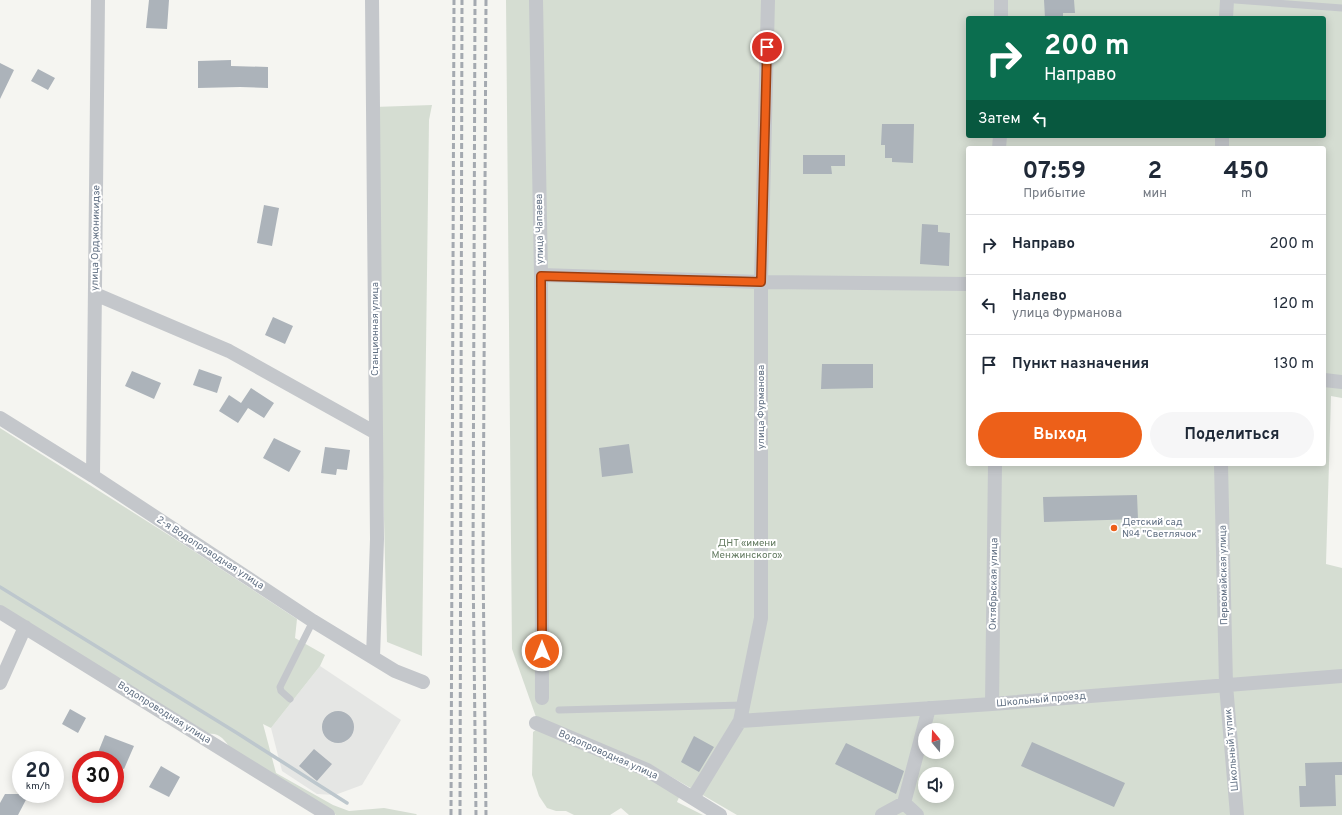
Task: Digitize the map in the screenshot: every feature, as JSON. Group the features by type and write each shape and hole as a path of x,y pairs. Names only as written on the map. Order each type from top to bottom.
{"street":[{"name":"улица Орджоникидзе","path":"93,476 98,0"},
{"name":"Станционная улица","path":"372,0 378,539 373,657"},
{"name":"улица Чапаева","path":"536,0 541,276 542,698"},
{"name":"улица Фурманова","path":"693,798 740,721 761,618 761,282 768,0"},
{"path":"1001,0 1001,16"},
{"path":"1226,0 1226,16"},
{"path":"541,276 761,282 966,284"},
{"path":"95,294 229,351 376,433"},
{"path":"1326,380 1342,382"},
{"name":"2-я Водопроводная улица","path":"0,418 93,476 313,621 395,671 423,682"},
{"name":"Октябрьская улица","path":"992,704 995,466"},
{"name":"Первомайская улица","path":"1221,466 1226,685"},
{"name":"Водопроводная улица","path":"0,612 328,815"},
{"path":"0,683 25,627"},
{"name":"Школьный проезд","path":"740,721 992,704 1342,676"},
{"name":"Школьный тупик","path":"1226,685 1237,815"},
{"path":"882,815 904,803 929,708"},
{"name":"Водопроводная улица","path":"536,723 647,770 720,815"},
{"path":"904,803 917,815"}],"lane":[{"path":"1235,0 1342,8"},
{"path":"290,699 281,691 280,687 313,621"},
{"path":"559,710 743,705"}],"shaded area":[{"path":"320,666 401,720 362,785 335,795 317,794 282,771 271,728"}],"green space":[{"name":"ДНТ «имени Менжинского»","path":"506,0 1342,0 1342,398 1331,396 1326,564 1342,568 1342,815 737,815 651,765 536,717 512,649"},
{"path":"432,105 429,120 422,656 387,642 374,107"},
{"path":"0,428 186,546 297,619 295,638 325,655 320,666 271,728 263,724 276,773 333,805 349,811 384,808 417,815 336,815 230,748 218,735 208,734 0,606"},
{"path":"537,729 605,757 680,795 677,802 703,815 629,815 621,808 610,815 574,815 566,811 556,811 547,808 539,796 532,775 533,732"}],"building":[{"path":"149,0 169,0 167,29 146,28"},
{"path":"1044,0 1074,0 1075,13 1063,13 1063,16 1045,16"},
{"path":"231,60 231,66 268,67 268,88 198,88 198,61"},
{"path":"0,63 14,70 0,99"},
{"path":"38,69 55,78 48,90 31,81"},
{"path":"882,124 914,124 913,163 892,162 892,158 885,158 885,145 881,145"},
{"path":"803,155 845,155 845,166 831,166 832,174 803,174"},
{"path":"264,205 279,208 272,246 257,243"},
{"path":"922,224 938,225 938,232 950,233 949,266 920,264"},
{"path":"273,317 293,326 285,344 265,335"},
{"path":"822,364 873,364 873,388 821,389"},
{"path":"199,369 222,377 217,393 193,385"},
{"path":"132,371 161,383 154,399 125,386"},
{"path":"251,388 274,403 264,418 248,408 238,423 219,411 229,395 241,403"},
{"path":"274,438 301,451 289,472 263,458"},
{"path":"629,444 633,473 602,477 599,448"},
{"path":"325,447 350,450 347,470 337,469 336,475 321,473"},
{"path":"1137,495 1138,519 1044,522 1043,497"},
{"path":"70,709 86,718 78,733 62,724"},
{"path":"338,711 347,714 351,718 354,727 351,736 347,740 338,743 329,740 325,736 322,727 325,718 329,714"},
{"path":"105,735 134,746 124,769 124,751 99,751"},
{"path":"694,736 714,747 699,772 681,762"},
{"path":"1032,742 1125,783 1114,807 1021,766"},
{"path":"846,743 904,771 896,794 835,764"},
{"path":"314,749 332,764 317,781 299,766"},
{"path":"1342,762 1342,775 1335,775 1336,806 1300,807 1299,786 1306,786 1305,763"},
{"path":"161,766 180,777 169,797 149,787"},
{"path":"5,794 12,794 12,803 24,803 18,815 0,815 0,803"}],"waterway":[{"path":"0,587 237,733 347,803"}],"railway":[{"path":"451,815 454,0"},
{"path":"460,815 462,0"},
{"path":"475,0 473,563 476,815"},
{"path":"486,0 483,564 486,815"}],"place":[{"name":"Детский сад №4 \"Светлячок\"","path":"1114,528"}],"route":[{"path":"542,651 541,276 761,282 767,47"}]}
